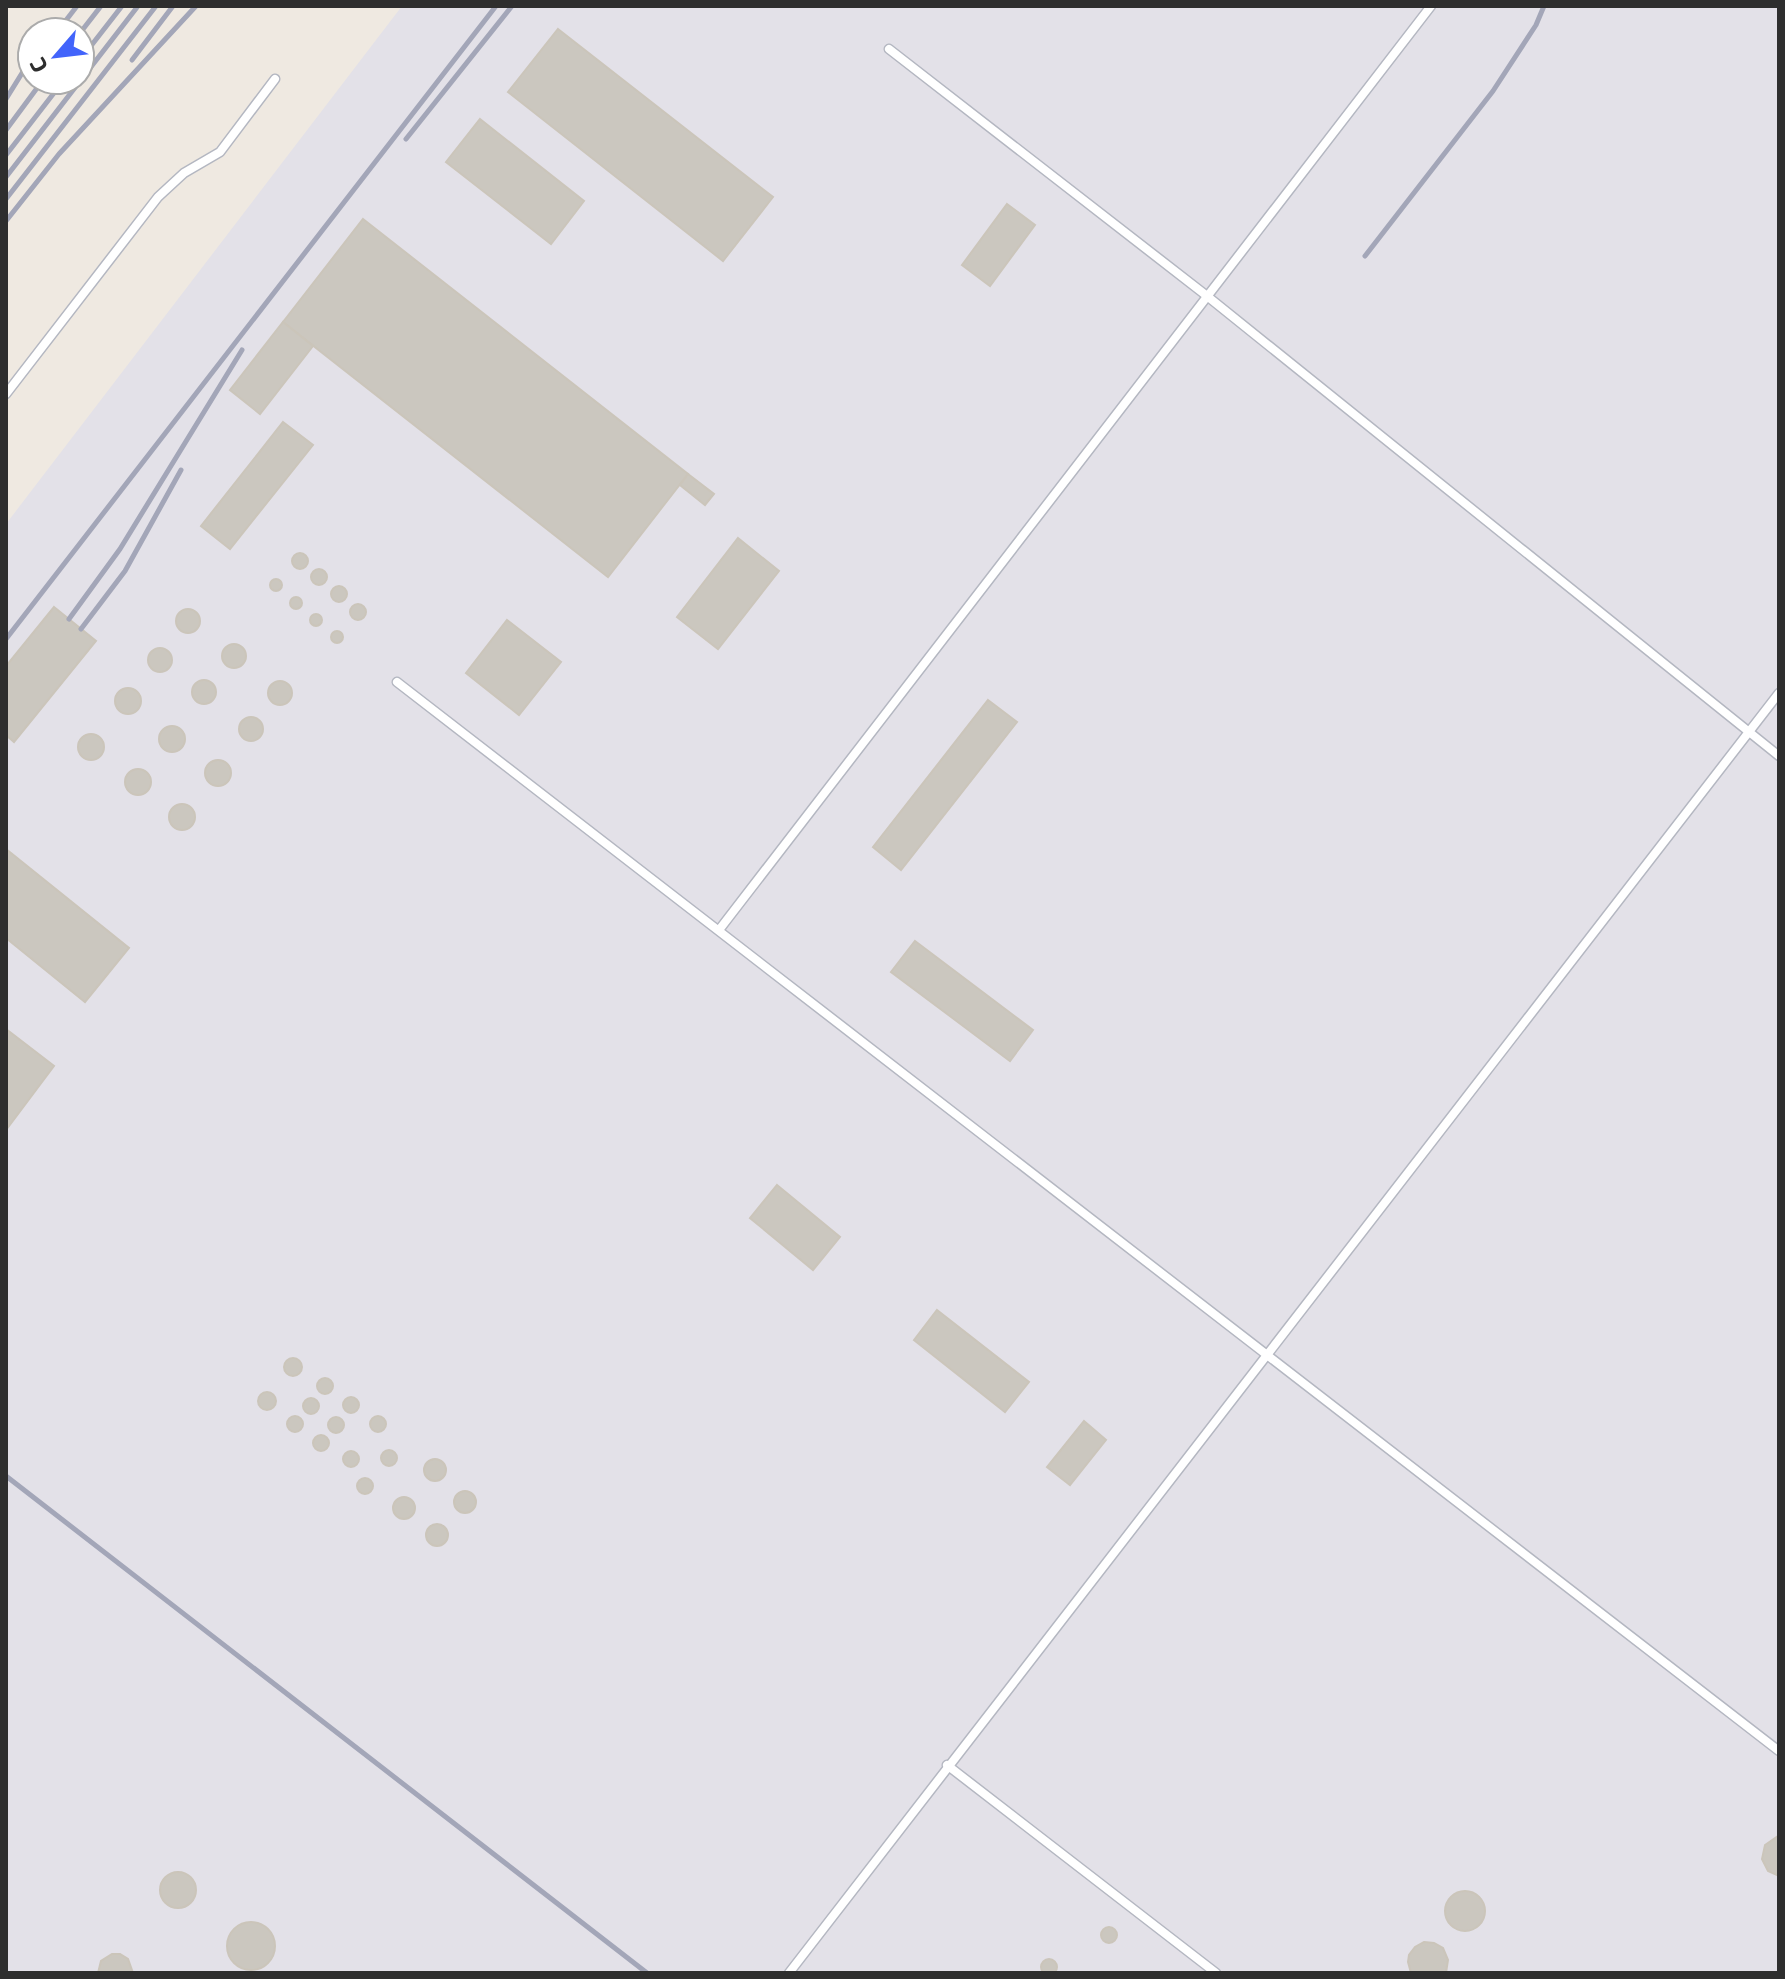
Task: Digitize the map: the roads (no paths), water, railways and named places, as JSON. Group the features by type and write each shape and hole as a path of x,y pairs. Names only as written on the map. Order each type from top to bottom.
{"lane":[{"path":"719,930 1431,6"},
{"path":"889,49 1207,296 1779,756"},
{"path":"6,394 158,197 184,173 220,152 275,79"},
{"path":"397,682 1779,1751"},
{"path":"789,1973 1779,693"},
{"path":"947,1765 1216,1973"}],"railway":[{"path":"69,16 77,6"},
{"path":"93,16 101,6"},
{"path":"96,39 122,6"},
{"path":"6,177 138,6"},
{"path":"6,199 156,6"},
{"path":"132,60 173,6"},
{"path":"6,221 59,154 196,6"},
{"path":"6,639 496,6"},
{"path":"406,139 512,6"},
{"path":"1365,256 1493,91 1536,25 1544,6"},
{"path":"6,99 16,83"},
{"path":"6,130 31,96"},
{"path":"6,155 52,96"},
{"path":"69,619 120,549 242,350"},
{"path":"81,629 125,571 181,470"},
{"path":"6,1476 647,1973"}]}
